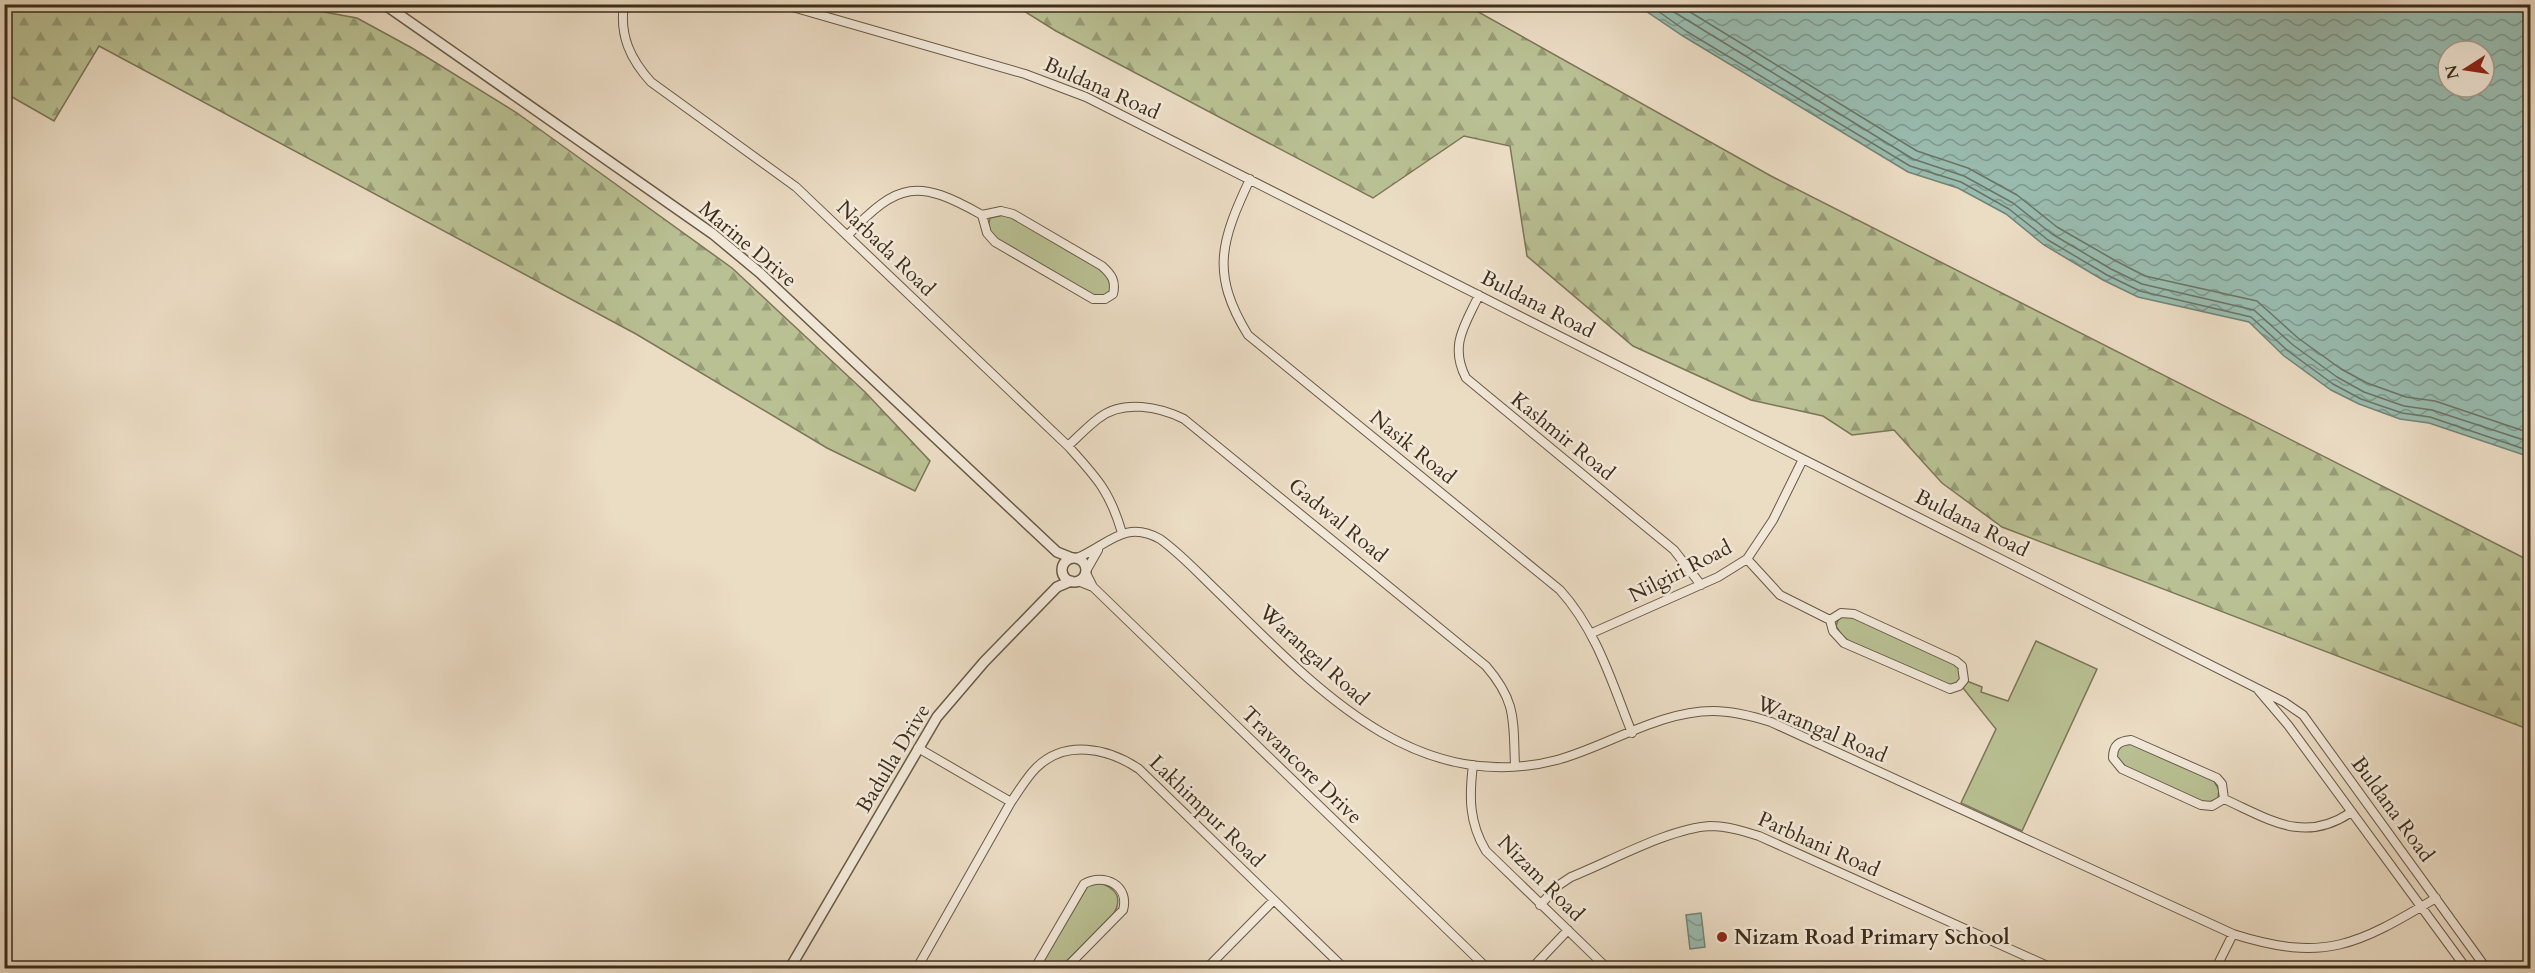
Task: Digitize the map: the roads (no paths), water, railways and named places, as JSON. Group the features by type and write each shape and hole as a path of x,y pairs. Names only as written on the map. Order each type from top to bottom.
{"street":[{"name":"Marine Drive","path":"384,4 713,234 1057,552 1074,558"},
{"name":"Narbada Road","path":"624,4 623,31 627,49 638,68 651,82 796,187 848,235 1068,446 1102,483 1110,498 1122,533"},
{"name":"Buldana Road","path":"783,4 1086,97 2256,688 2303,715 2486,969"},
{"name":"Nasik Road","path":"1250,179 1227,231 1223,258 1228,297 1248,335 1549,581 1570,602 1592,633 1632,733"},
{"path":"848,235 885,201 907,192 933,191 948,196 982,215 1000,211 1013,214 1102,266 1112,276 1115,285 1113,294 1107,298 1093,299 995,243 987,234 982,215"},
{"name":"Kashmir Road","path":"1479,295 1457,344 1460,366 1466,378 1674,550 1701,585"},
{"name":"Gadwal Road","path":"1068,446 1101,416 1122,408 1153,408 1184,419 1486,666 1501,684 1510,703 1515,765"},
{"name":"Nilgiri Road","path":"1592,633 1701,585 1747,558 1770,527 1803,459"},
{"name":"Warangal Road","path":"1122,533 1149,532 1172,547 1308,678 1358,719 1418,751 1473,765 1515,765 1557,760 1672,718 1711,711 1729,712 1771,722 2232,934 2277,947 2320,949 2345,945 2365,938 2436,898"},
{"path":"1063,569 1074,558 1098,550 1122,533"},
{"path":"1075,581 1086,572 1098,550"},
{"name":"Marine Drive","path":"1057,552 1063,569 1075,581"},
{"path":"1074,558 1082,561 1086,572"},
{"path":"1747,558 1780,595 1830,620 1833,631 1844,643 1950,689 1959,687 1964,680 1962,666 1956,660 1854,614 1841,613 1830,620"},
{"name":"Badulla Drive","path":"790,969 918,748 953,695 1057,587 1063,569"},
{"name":"Travancore Drive","path":"1086,572 1093,587 1487,969"},
{"name":"Travancore Drive","path":"1075,581 1093,587"},
{"name":"Badulla Drive","path":"1057,587 1075,581"},
{"name":"Buldana Road","path":"2256,688 2288,725 2466,969"},
{"path":"2131,740 2217,778 2222,784 2224,799 2212,806 2201,805 2122,769 2113,758 2113,749 2118,743 2131,740"},
{"path":"918,748 1011,802"},
{"name":"Lakhimpur Road","path":"917,969 1011,802 1038,766 1062,753 1096,750 1111,753 1139,768 1344,969"},
{"name":"Nizam Road","path":"1473,765 1470,804 1476,836 1485,851 1606,969"},
{"path":"2224,799 2274,821 2304,830 2338,821 2350,813"},
{"name":"Parbhani Road","path":"1540,905 1559,885 1601,865 1681,833 1709,826 1725,827 1760,836 2052,969"},
{"path":"1035,969 1084,884 1094,879 1104,878 1116,885 1122,894 1125,904 1123,910 1066,969"},
{"path":"1207,969 1273,901"},
{"path":"1532,969 1568,930"},
{"path":"2216,969 2232,934"}],"water":[{"path":"1637,5 2530,5 2530,457 2429,423 2400,419 2359,404 2331,390 2284,356 2249,322 2138,297 2103,280 2044,245 2006,214 1958,188 1908,172 1683,36"},
{"path":"1701,913 1705,947 1690,949 1686,915"}],"place":[{"name":"Nizam Road Primary School","path":"1722,937"}]}
